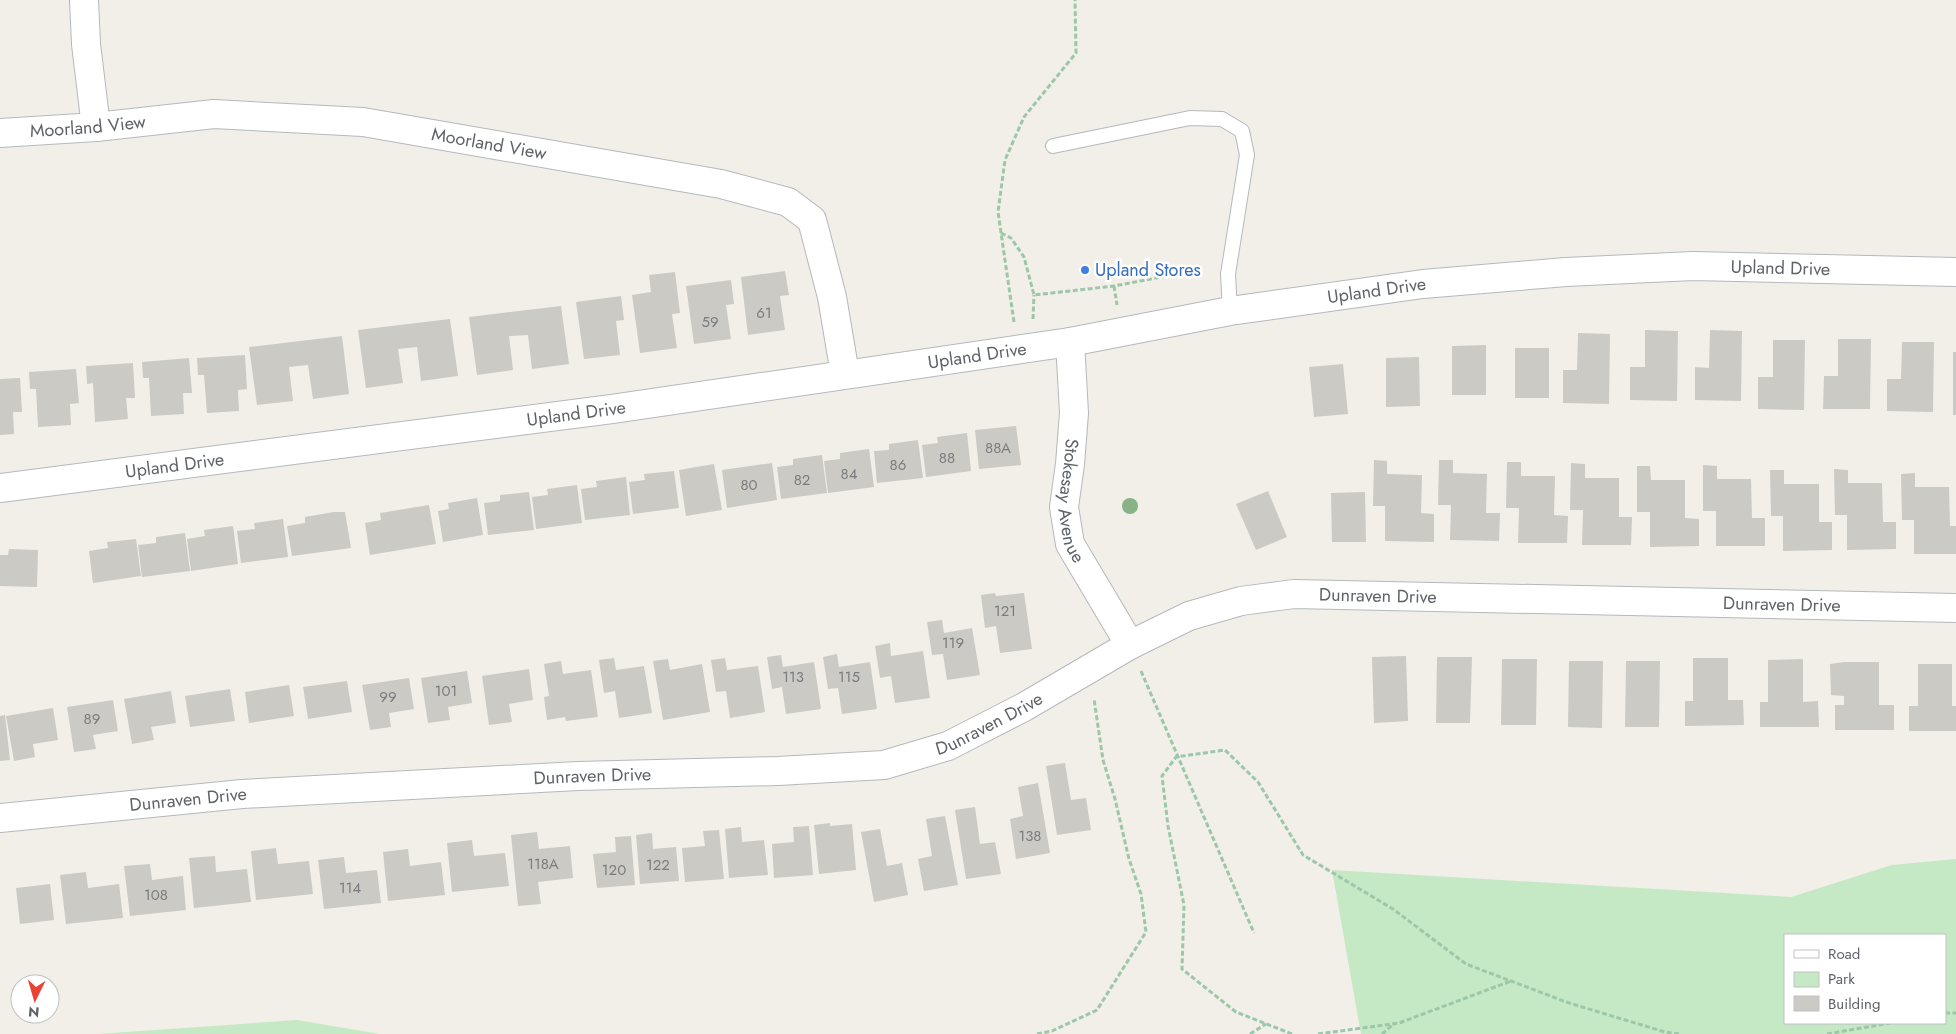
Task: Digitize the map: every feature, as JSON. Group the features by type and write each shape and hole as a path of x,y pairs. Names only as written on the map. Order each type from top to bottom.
{"street":[{"path":"84,0 86,44 96,127"},
{"name":"Moorland View","path":"0,133 96,127 214,114 364,122 721,184 788,202 812,220 832,298 845,374"},
{"name":"Upland Drive","path":"0,488 612,409 1070,342 1230,311 1423,284 1566,272 1693,266 1956,272"},
{"name":"Stokesay Avenue","path":"1070,342 1074,414 1064,507 1070,544 1130,645"},
{"name":"Dunraven Drive","path":"0,818 242,794 578,776 778,771 884,765 948,746 1024,707 1130,645 1189,616 1241,600 1294,594 1956,608"}],"lane":[{"path":"1053,146 1190,118 1222,119 1242,131 1247,155 1228,274 1230,311"}],"path":[{"path":"1010,296 998,212 1005,160 1024,117 1076,53 1074,0"},
{"path":"1000,233 1011,238 1024,257 1034,295 1114,286 1198,270"},
{"path":"1130,645 1176,757 1254,933"},
{"path":"1037,1034 1052,1031 1098,1010 1146,932 1141,894 1129,859 1103,760 1089,669"},
{"path":"1292,1034 1236,1012 1182,969 1184,905 1168,826 1162,776 1176,757 1225,750 1258,782 1303,855 1393,909 1466,964 1569,1003 1665,1032 1680,1034"},
{"path":"1318,1034 1395,1023 1511,981"},
{"path":"1382,1034 1395,1023"},
{"path":"1250,1034 1266,1024"},
{"path":"1827,1034 1884,1024"}],"green space":[{"path":"1956,859 1956,1034 1361,1034 1332,870 1791,897 1892,865"},
{"path":"297,1020 380,1034 98,1034"}],"building":[{"path":"785,271 789,295 780,296 785,330 748,335 741,277"},
{"path":"675,272 680,313 672,314 677,348 640,353 632,295 651,292 649,275"},
{"path":"731,280 734,304 726,305 731,339 694,344 686,286"},
{"path":"621,296 624,320 616,321 620,355 584,359 576,302"},
{"path":"561,306 569,364 532,369 528,335 509,336 513,370 477,375 469,317"},
{"path":"450,319 458,376 421,381 417,347 398,349 403,383 366,388 358,330"},
{"path":"1645,330 1678,331 1677,401 1630,400 1630,367 1645,367"},
{"path":"1710,330 1742,331 1741,401 1695,400 1695,367 1709,368"},
{"path":"1578,333 1610,334 1609,404 1563,403 1563,370 1577,370"},
{"path":"342,336 349,394 313,399 308,365 289,367 293,401 257,405 249,347"},
{"path":"1838,339 1871,339 1870,409 1823,409 1824,376 1838,376"},
{"path":"1773,340 1805,340 1804,410 1758,409 1758,377 1773,377"},
{"path":"1902,342 1934,342 1933,412 1887,411 1887,379 1901,379"},
{"path":"1486,345 1486,395 1452,395 1452,346"},
{"path":"1515,348 1549,348 1549,398 1515,398"},
{"path":"1953,352 1956,352 1956,415 1953,415"},
{"path":"245,355 247,389 238,390 239,411 207,413 204,375 198,375 197,358"},
{"path":"1419,357 1420,406 1386,407 1386,358"},
{"path":"189,358 192,393 183,393 184,414 151,416 149,378 143,378 142,362"},
{"path":"133,363 135,398 126,398 128,419 95,422 93,383 87,384 86,366"},
{"path":"1343,364 1348,414 1314,417 1309,367"},
{"path":"76,369 79,403 70,404 71,425 38,427 36,389 30,389 29,372"},
{"path":"20,378 22,412 13,412 14,434 0,435 0,379"},
{"path":"1016,426 1021,465 979,469 975,430"},
{"path":"967,433 971,471 926,477 922,445 938,443 937,437"},
{"path":"918,440 923,478 877,483 874,451 889,450 889,444"},
{"path":"869,449 874,487 828,493 824,461 840,459 840,453"},
{"path":"822,455 827,493 781,499 777,467 793,465 793,459"},
{"path":"1374,460 1387,461 1387,474 1422,475 1421,513 1434,514 1434,542 1385,541 1385,506 1373,506"},
{"path":"1439,460 1453,460 1453,473 1487,474 1486,513 1500,513 1499,541 1450,540 1451,505 1438,505"},
{"path":"1507,462 1521,462 1521,476 1555,476 1554,515 1568,516 1567,543 1518,543 1519,508 1506,508"},
{"path":"772,463 777,500 727,508 722,470"},
{"path":"1571,463 1585,464 1585,478 1619,478 1619,517 1632,517 1631,545 1582,545 1583,510 1570,510"},
{"path":"714,464 722,510 686,516 679,470"},
{"path":"1703,465 1717,466 1717,479 1751,479 1752,518 1765,518 1765,546 1716,546 1716,511 1703,511"},
{"path":"1637,466 1650,466 1651,480 1685,480 1685,518 1699,519 1699,546 1650,547 1650,512 1637,512"},
{"path":"1834,469 1848,470 1848,483 1882,483 1883,522 1896,522 1896,549 1847,550 1847,515 1835,515"},
{"path":"1770,470 1784,470 1784,484 1819,484 1819,522 1832,522 1832,550 1783,551 1783,516 1771,516"},
{"path":"674,471 679,508 633,514 629,482 645,480 644,474"},
{"path":"1915,473 1915,487 1949,487 1950,526 1956,526 1956,554 1914,554 1914,520 1902,520 1901,474"},
{"path":"626,477 630,515 585,520 581,489 597,487 596,481"},
{"path":"577,485 582,523 536,529 532,497 548,495 547,489"},
{"path":"1268,491 1287,537 1256,550 1236,504"},
{"path":"529,492 534,530 488,535 484,503 500,501 500,495"},
{"path":"1365,492 1366,542 1332,542 1331,493"},
{"path":"477,498 483,535 443,542 438,511 449,509 448,503"},
{"path":"429,505 436,544 370,555 365,523 381,520 380,513"},
{"path":"345,512 351,548 292,556 287,526 305,523 305,517"},
{"path":"283,519 288,557 241,563 237,531 255,529 254,523"},
{"path":"233,526 238,564 191,571 187,539 205,536 204,530"},
{"path":"185,533 190,571 142,577 138,545 156,543 156,537"},
{"path":"136,539 141,576 93,583 89,551 108,548 107,542"},
{"path":"9,549 38,550 37,587 0,586 0,555 8,555"},
{"path":"995,593 996,596 1024,593 1032,649 1000,653 996,626 985,628 981,595"},
{"path":"942,620 944,633 972,628 980,675 947,680 943,654 932,655 927,622"},
{"path":"890,643 891,656 923,651 930,698 895,703 891,676 880,678 875,646"},
{"path":"837,654 839,667 870,662 877,709 842,714 838,688 828,689 823,657"},
{"path":"781,655 783,667 814,662 821,709 786,714 782,687 772,689 767,657"},
{"path":"1406,656 1408,721 1374,723 1372,657"},
{"path":"1437,657 1472,657 1470,723 1436,723"},
{"path":"614,658 616,670 644,666 652,713 619,718 615,691 604,693 599,660"},
{"path":"725,658 727,670 758,666 765,712 730,718 726,691 716,692 711,660"},
{"path":"1693,658 1728,658 1728,700 1743,700 1744,725 1685,726 1685,701 1693,701"},
{"path":"668,659 670,670 702,664 710,712 663,720 653,661"},
{"path":"1502,659 1537,659 1536,725 1501,725"},
{"path":"1803,659 1803,702 1818,701 1819,727 1760,727 1760,702 1768,702 1768,660"},
{"path":"561,661 563,674 591,670 598,717 566,721 565,717 547,720 544,697 549,696 544,664"},
{"path":"1569,661 1603,661 1602,728 1568,727"},
{"path":"1626,661 1660,661 1659,727 1625,727"},
{"path":"1879,662 1879,705 1894,705 1894,730 1835,730 1835,705 1844,705 1844,696 1831,695 1830,664"},
{"path":"1918,664 1952,664 1952,706 1956,706 1956,731 1909,731 1909,706 1918,706"},
{"path":"529,669 533,700 509,704 512,722 489,725 482,676"},
{"path":"467,671 472,703 448,707 450,720 428,723 421,678"},
{"path":"409,678 414,709 389,713 391,727 370,730 362,685"},
{"path":"347,681 352,712 308,719 303,687"},
{"path":"289,685 294,716 249,723 245,692"},
{"path":"230,689 235,721 190,727 185,696"},
{"path":"171,691 176,723 151,727 154,740 132,744 124,699"},
{"path":"113,700 118,731 93,735 96,749 74,752 67,707"},
{"path":"53,708 58,740 33,744 35,757 14,761 6,716"},
{"path":"5,715 10,760 0,761 0,716"},
{"path":"1065,763 1071,800 1086,798 1091,830 1057,835 1046,766"},
{"path":"1038,783 1050,853 1016,859 1010,819 1023,816 1018,787"},
{"path":"975,807 980,844 995,842 1001,874 966,879 955,810"},
{"path":"945,816 958,885 924,891 918,859 932,856 926,819"},
{"path":"830,823 830,826 852,824 856,870 819,874 814,825"},
{"path":"809,826 813,875 774,878 772,844 794,842 793,827"},
{"path":"741,827 742,842 764,840 768,875 729,878 725,829"},
{"path":"880,829 887,866 902,863 908,895 874,902 861,832"},
{"path":"719,830 724,879 685,882 682,848 705,846 703,831"},
{"path":"537,832 539,849 570,846 573,878 538,882 541,904 518,906 511,835"},
{"path":"652,833 653,849 676,847 679,881 640,884 636,835"},
{"path":"631,836 635,885 597,888 593,854 616,852 615,837"},
{"path":"472,840 474,856 505,853 509,886 452,892 447,843"},
{"path":"276,848 278,864 309,861 313,894 256,900 251,851"},
{"path":"408,849 410,866 441,862 445,895 388,901 383,852"},
{"path":"215,856 216,872 247,869 251,902 194,908 189,858"},
{"path":"344,857 346,873 377,870 381,903 324,909 318,860"},
{"path":"150,864 152,880 183,876 186,910 130,916 124,866"},
{"path":"86,872 88,888 119,884 123,918 66,924 60,875"},
{"path":"50,884 54,920 20,924 16,888"}],"place":[{"name":"Upland Stores","path":"1085,270"}]}
